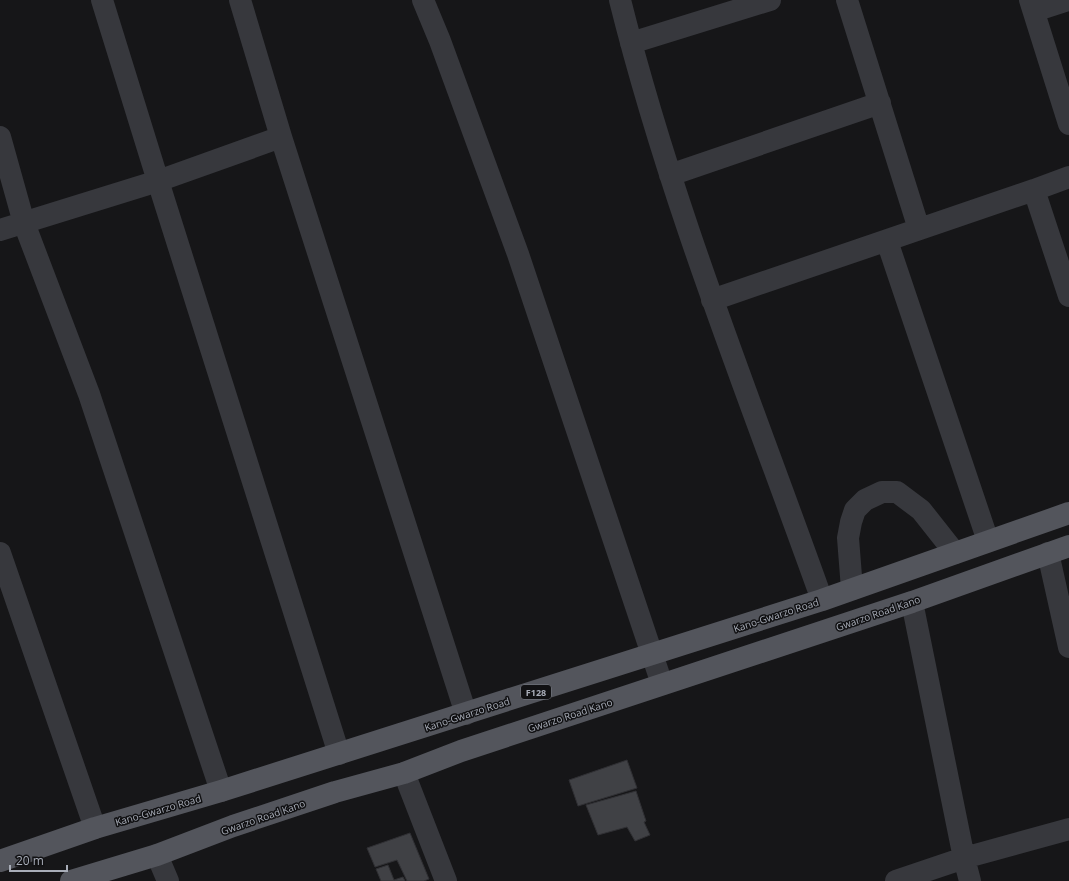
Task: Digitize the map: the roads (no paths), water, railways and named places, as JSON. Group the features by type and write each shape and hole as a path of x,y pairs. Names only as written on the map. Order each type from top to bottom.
{"main road":[{"name":"Kano-Gwarzo Road","path":"0,862 95,828 339,754 822,600 1069,513"},
{"name":"Gwarzo Road Kano","path":"71,881 157,854 233,826 335,792 404,773 461,751 912,602 1069,546"}],"street":[{"path":"102,0 339,754"},
{"path":"240,0 281,137 466,714"},
{"path":"423,0 440,41 518,254 662,684"},
{"path":"620,0 631,43 670,175 712,300 822,600"},
{"path":"631,43 770,0"},
{"path":"847,0 919,229"},
{"path":"1068,0 1032,5 1069,124"},
{"path":"670,175 880,103"},
{"path":"0,137 24,223 89,394 221,791"},
{"path":"0,230 158,181 281,137"},
{"path":"712,300 887,241 1069,177"},
{"path":"1034,190 1069,296"},
{"path":"887,241 988,541"},
{"path":"852,589 848,538 853,516 855,510 864,500 882,492 897,492 921,510 955,553"},
{"path":"0,553 95,828"},
{"path":"1048,553 1069,647"},
{"path":"912,602 970,881"},
{"path":"404,773 446,881"},
{"path":"896,881 964,858 1069,829"},
{"path":"157,854 168,881"}]}
